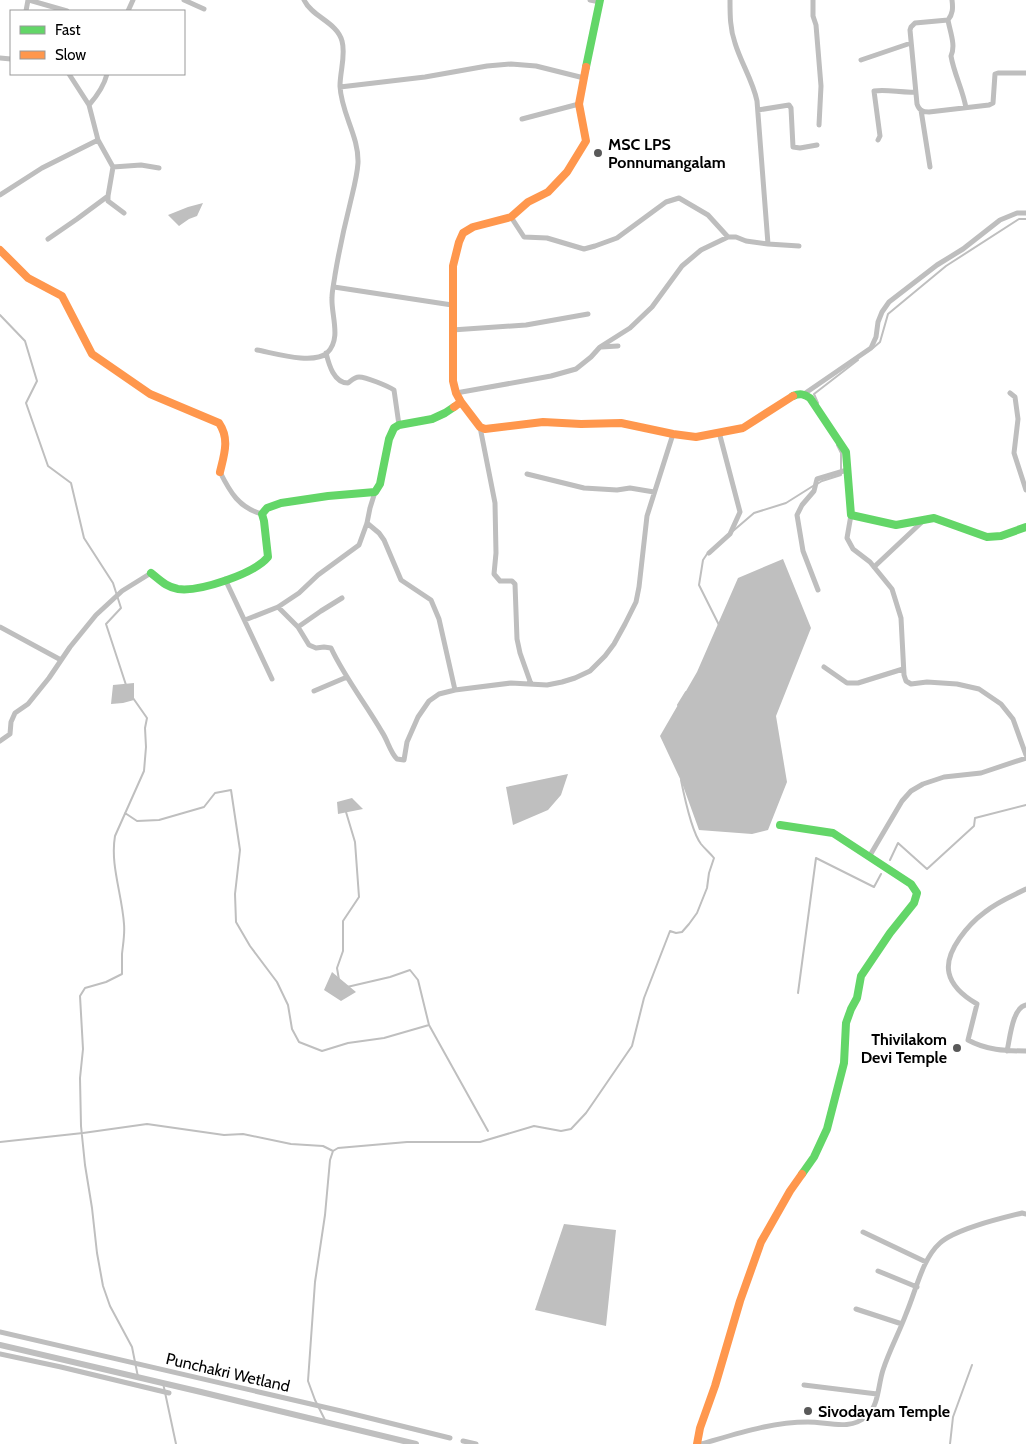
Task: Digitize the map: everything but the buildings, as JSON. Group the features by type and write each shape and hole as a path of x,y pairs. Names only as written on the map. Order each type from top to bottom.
{"street":[{"path":"28,0 63,10"},
{"path":"184,0 204,9"},
{"path":"257,350 307,359 315,358 326,353 334,339 332,299 358,163 355,138 346,115 340,87 342,40 334,28 308,9 304,0"},
{"path":"531,684 517,639 515,584 512,581 500,581 494,574 496,553 495,503 480,427 461,402 453,381 453,266 463,233 472,227 511,217 528,202 548,192 567,172 586,141 579,104 600,1 590,0"},
{"path":"730,0 731,26 735,43 755,91 758,110 768,244"},
{"path":"812,0 821,86 818,125"},
{"path":"952,0 953,9 948,20 953,44 952,65 964,95 966,108"},
{"path":"930,167 921,110 917,104 915,92 910,30 911,26 915,23 948,20"},
{"path":"861,60 911,43"},
{"path":"340,87 511,64 536,66 584,78"},
{"path":"921,110 928,112 989,105 992,103 995,74 998,72 1026,73"},
{"path":"70,75 89,105 98,140 113,168 108,200 124,213"},
{"path":"89,105 96,97 107,75"},
{"path":"878,140 880,136 874,91 915,92"},
{"path":"522,119 579,104"},
{"path":"758,110 789,106 791,108 793,147 800,148 817,145"},
{"path":"0,195 42,168 98,140"},
{"path":"113,168 140,165 159,168"},
{"path":"48,239 108,196"},
{"path":"511,217 524,237 547,238 584,248 617,238 666,202 679,198 708,215 728,237"},
{"path":"804,394 871,348 876,338 878,322 889,302 1000,220 1017,213 1026,213"},
{"path":"456,393 551,376 576,369 600,347 630,328 652,307 682,266 701,250 728,237 768,244 799,246"},
{"path":"0,250 28,278 62,296 92,354 150,394 219,423 224,429 227,438 220,472 236,498 252,512 262,514"},
{"path":"334,287 452,305"},
{"path":"452,330 526,324 588,314"},
{"path":"600,347 618,346"},
{"path":"326,353 331,370 344,383 359,377 381,383 394,390 399,425"},
{"path":"1010,393 1015,397 1018,412 1014,453 1026,490"},
{"path":"480,427 485,429 498,428 543,422 581,424 621,423 696,437 743,428 797,394 804,394 810,398 846,452 851,516 847,538 853,549 870,562 892,589 901,618 903,669 906,681 910,684 927,682 979,688 1000,704 1013,719 1026,756 981,773 944,777 923,784 911,791 902,801 869,857"},
{"path":"245,620 278,607 299,593 359,545 368,523 375,492 380,484 389,438 394,428 399,425 432,419 445,414 461,402"},
{"path":"709,554 730,534 740,512 719,432"},
{"path":"278,607 298,628 309,645 316,648 331,648 383,733 393,755 397,759 404,760 407,742 418,717 429,701 439,694 511,683 547,685 562,682 590,671 605,656 614,644 636,602 647,516 673,434"},
{"path":"818,590 803,551 796,515 814,490 816,479 847,470"},
{"path":"527,474 584,488 617,490 630,488 654,492"},
{"path":"262,514 267,508 281,503 375,492"},
{"path":"0,741 10,734 11,722 15,713 28,704 96,615 120,593 152,573 167,586 179,589 203,588 236,576 263,563 268,557 262,514"},
{"path":"851,516 896,525 934,518 987,537 1000,536 1026,526"},
{"path":"874,567 923,521"},
{"path":"368,523 384,540 401,580 431,600 439,619 456,690"},
{"path":"226,579 272,679"},
{"path":"298,628 320,611 342,598"},
{"path":"0,627 61,660"},
{"path":"824,667 847,683 858,683 903,669"},
{"path":"314,691 347,677"},
{"path":"780,826 833,833 914,887 917,893 916,900 890,933 861,976 857,998 846,1024 844,1062 827,1130 814,1157 790,1191 761,1242 740,1301 715,1386 700,1428 699,1444 778,1424 809,1422 846,1425 857,1422 867,1416 872,1409 877,1394 882,1370 928,1257 941,1242 956,1233 995,1220 1022,1213 1026,1214"},
{"path":"1026,889 987,910 960,935 949,961 948,972 960,991 977,1004 968,1040 980,1046 1007,1051 1026,1051"},
{"path":"1007,1051 1016,1013 1022,1006 1026,1005"},
{"path":"863,1232 926,1262"},
{"path":"878,1271 917,1287"},
{"path":"856,1309 902,1324"},
{"name":"Punchakri Wetland","path":"0,1332 314,1404 450,1438"},
{"name":"Punchakri Wetland","path":"0,1354 169,1393"},
{"path":"804,1384 877,1394"},
{"path":"463,1441 476,1444"}],"shaded area":[{"path":"203,203 197,216 179,226 168,215 188,207"},
{"path":"783,559 811,628 776,716 787,782 768,830 752,834 699,830 682,783 660,736 697,672 738,578"},
{"path":"134,683 134,700 111,704 113,685"},
{"path":"568,774 561,795 548,810 513,825 506,787"},
{"path":"352,798 363,809 338,814 337,802"},
{"path":"332,972 356,992 341,1001 324,990"},
{"path":"564,1224 616,1230 606,1326 535,1310"}],"waterway":[{"path":"873,348 880,342 888,314 946,266 1019,219 1026,219"},
{"path":"0,315 25,341 37,381 26,403 48,466 71,483 84,538 113,583 121,608 106,624 126,685"},
{"path":"818,403 814,394 858,360"},
{"path":"817,484 841,475 841,453 837,445"},
{"path":"733,531 754,513 786,503 813,486"},
{"path":"707,554 703,560 699,585 719,625"},
{"path":"678,705 686,692"},
{"path":"133,698 147,718 145,728 146,747 144,771 115,836 114,858 124,928 122,974 106,982 85,988 80,996 83,1049 80,1078 81,1126 85,1165 103,1286 110,1306 132,1347 138,1377"},
{"path":"326,1422 308,1381 315,1282 325,1215 330,1160 333,1151 338,1148 407,1142 480,1142 534,1126 561,1131 571,1129 586,1113 632,1046 644,998 670,931 682,932 689,924 697,913 707,888 714,858 701,844 694,831 681,780"},
{"path":"125,813 137,821 159,820 204,807 215,793 231,790 240,850 235,894 236,922 250,946 277,982 288,1005 292,1029 299,1042 322,1051 348,1043 384,1038 429,1025 488,1131"},
{"path":"890,860 898,843 927,869 974,826 975,818 1026,805"},
{"path":"339,980 337,968 343,951 343,921 359,897 355,842 346,812"},
{"path":"798,993 816,858 874,887 881,874"},
{"path":"347,987 390,977 410,970 418,980 429,1025"},
{"path":"0,1142 147,1124 224,1135 243,1134 291,1144 323,1146 333,1151"},
{"path":"0,1345 416,1444"},
{"path":"950,1444 953,1417 972,1365"},
{"path":"163,1383 176,1444"}],"traffic: fast":[{"path":"586,67 600,0"},
{"path":"793,396 802,394 810,398 846,452 851,515 896,525 934,518 987,537 1001,536 1026,527"},
{"path":"151,573 170,587 187,589 212,585 251,570 268,557 262,514 267,508 281,503 328,496 375,492 380,484 389,439 394,428 399,425 432,419 454,407"},
{"path":"780,825 833,833 911,884 917,893 914,903 890,933 861,976 857,998 846,1023 844,1063 827,1129 814,1157 802,1174"}],"traffic: slow":[{"path":"454,407 461,402 453,381 453,266 459,242 463,233 473,227 511,217 528,202 548,192 567,172 586,141 579,104 586,67"},
{"path":"0,250 28,278 62,296 92,354 150,394 219,423 225,441 220,472"},
{"path":"461,402 480,427 485,429 543,422 581,424 621,423 696,437 743,428 793,396"},
{"path":"697,1444 700,1428 715,1386 740,1301 761,1242 802,1174"}],"place":[{"name":"MSC LPS Ponnumangalam","path":"598,153"},
{"name":"Thivilakom Devi Temple","path":"957,1048"},
{"name":"Sivodayam Temple","path":"808,1411"}]}
